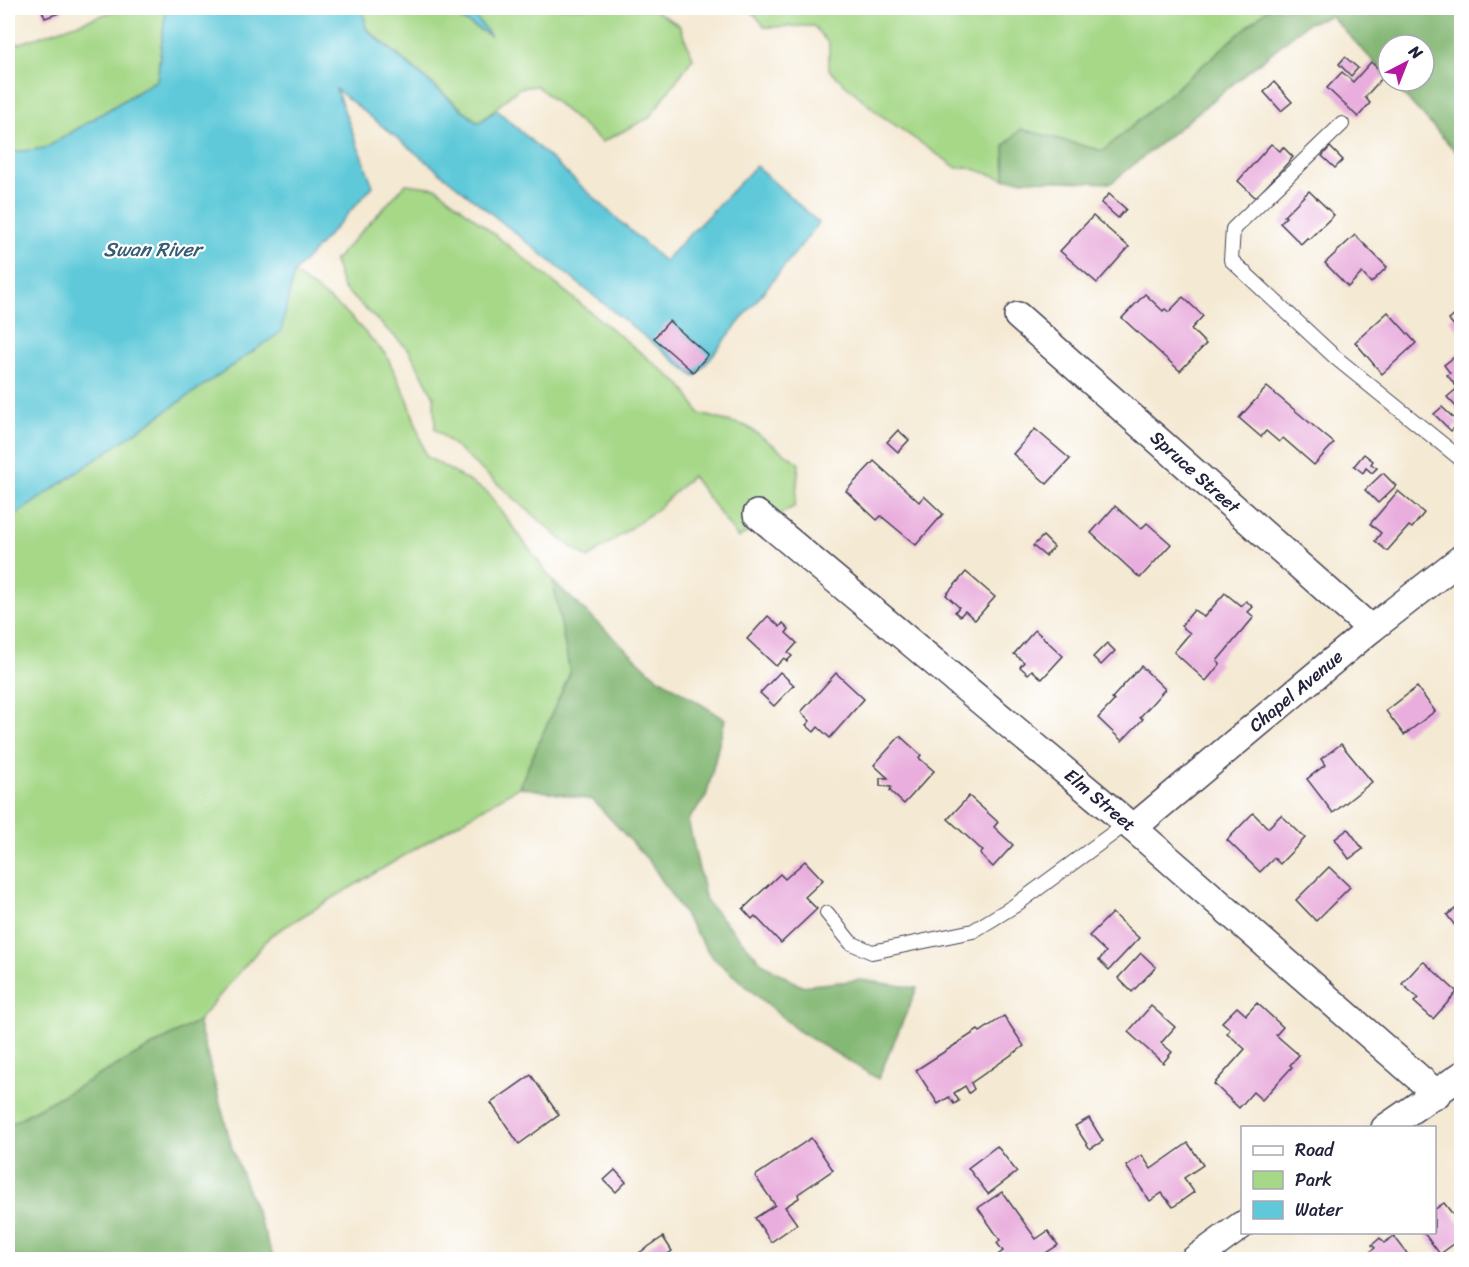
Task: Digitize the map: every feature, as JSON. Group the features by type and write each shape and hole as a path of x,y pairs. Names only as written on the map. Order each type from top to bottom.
{"street":[{"name":"Spruce Street","path":"1018,316 1371,629"},
{"name":"Elm Street","path":"757,514 1130,825 1437,1094"},
{"name":"Chapel Avenue","path":"1130,825 1461,558"},
{"path":"1388,1126 1437,1094 1461,1075"},
{"path":"1194,1260 1241,1226"}],"lane":[{"path":"1342,124 1233,229 1231,260 1336,358 1461,460"},
{"path":"827,913 851,943 872,952 973,931 1014,906 1130,825"}],"green space":[{"path":"123,8 166,8 157,80 46,148 8,153 8,34 18,44"},
{"path":"363,8 442,8 489,35 468,8 651,8 679,25 693,58 649,118 602,142 537,86 519,88 479,123 366,28"},
{"path":"749,8 1269,8 1103,151 1021,129 1004,146 1005,179 967,167 957,168 879,114 829,70 829,44 814,26 765,27"},
{"path":"1269,8 1461,8 1461,157 1402,93 1436,93 1436,33 1376,33 1376,64 1331,16 1308,23 1111,183 1005,179 1004,146 1021,129 1103,151"},
{"path":"406,184 437,188 682,386 700,414 746,426 799,463 795,506 738,538 692,476 656,510 588,558 564,542 435,429 434,397 409,350 343,288 334,261"},
{"path":"294,273 346,312 386,355 408,400 426,456 487,492 553,581 570,673 519,787 271,935 198,1021 8,1125 8,520 280,332"},
{"path":"553,581 654,675 725,719 706,797 688,820 706,901 762,963 801,986 861,980 917,988 878,1079 797,1030 711,956 650,862 593,800 519,787 570,673"},
{"path":"198,1021 232,1148 274,1259 8,1259 8,1125"}],"water":[{"name":"Swan River","path":"166,8 363,8 366,29 478,123 497,110 664,261 756,166 819,223 695,377 336,89 373,186 294,273 281,332 8,520 8,153 46,148 157,80"},
{"path":"442,8 468,8 491,36"}],"building":[{"path":"41,8 61,8 62,12 45,18"},
{"path":"1345,57 1358,68 1351,76 1339,64"},
{"path":"1371,62 1376,67 1376,85 1365,97 1370,103 1358,117 1327,88 1342,72 1353,82"},
{"path":"1274,82 1292,102 1281,111 1264,92"},
{"path":"1271,144 1280,151 1283,147 1293,157 1256,198 1238,181"},
{"path":"1330,147 1343,160 1335,168 1322,156"},
{"path":"1309,191 1334,215 1301,244 1280,223"},
{"path":"1109,194 1126,209 1118,218 1101,203"},
{"path":"1093,216 1129,247 1097,283 1060,251"},
{"path":"1355,235 1387,267 1371,283 1362,273 1348,287 1325,263"},
{"path":"1145,294 1163,311 1165,309 1169,312 1183,297 1203,316 1191,329 1206,344 1180,371 1122,318"},
{"path":"1388,312 1416,343 1382,374 1355,342"},
{"path":"1457,313 1462,318 1462,334 1449,320"},
{"path":"669,321 708,355 693,372 654,338"},
{"path":"1462,351 1462,413 1447,397 1460,386 1458,383 1456,386 1447,375 1450,373 1444,365"},
{"path":"1267,387 1334,443 1314,465 1283,438 1279,442 1266,431 1261,437 1239,418"},
{"path":"1442,407 1459,423 1451,431 1434,414"},
{"path":"1035,429 1070,459 1047,484 1013,454"},
{"path":"898,430 909,440 898,452 887,442"},
{"path":"1364,454 1373,461 1371,464 1377,468 1372,473 1366,468 1363,473 1354,466"},
{"path":"874,461 919,502 924,496 943,514 916,545 881,516 877,520 846,491"},
{"path":"1383,473 1396,486 1378,503 1365,490"},
{"path":"1398,491 1424,513 1412,528 1409,526 1387,551 1375,541 1381,533 1370,524"},
{"path":"1115,506 1141,529 1147,523 1171,544 1140,578 1091,533"},
{"path":"1043,536 1054,547 1045,556 1033,546"},
{"path":"966,572 995,597 975,620 965,611 960,616 955,612 959,607 946,595"},
{"path":"1225,593 1241,606 1246,601 1253,607 1248,612 1254,617 1217,661 1220,664 1206,681 1174,652 1190,633 1181,626 1194,610 1204,617"},
{"path":"768,616 780,627 783,623 789,629 786,633 797,643 788,653 792,656 787,661 784,658 776,666 747,639"},
{"path":"1035,630 1063,656 1042,679 1032,670 1028,674 1020,667 1024,662 1014,654"},
{"path":"1107,643 1115,651 1101,665 1093,657"},
{"path":"1141,666 1165,689 1140,717 1143,719 1122,741 1098,718 1114,701 1112,698"},
{"path":"780,672 794,685 774,706 760,693"},
{"path":"836,673 864,699 830,738 818,727 814,732 806,725 810,721 801,712"},
{"path":"1417,687 1435,711 1404,735 1386,711"},
{"path":"900,736 921,755 919,758 934,771 904,804 890,791 891,787 880,786 880,778 888,778 874,765"},
{"path":"1341,744 1372,782 1333,813 1307,779 1325,765 1321,759"},
{"path":"969,796 998,822 994,827 1013,845 993,867 980,854 983,851 948,819"},
{"path":"1253,813 1268,828 1281,815 1305,838 1280,864 1274,858 1260,872 1227,840"},
{"path":"1348,829 1363,849 1349,859 1335,839"},
{"path":"805,861 823,880 805,897 817,909 781,943 755,916 752,919 743,909 780,874 785,879"},
{"path":"1329,867 1350,887 1316,921 1296,900"},
{"path":"1462,904 1462,935 1447,915"},
{"path":"1112,913 1139,938 1109,970 1099,960 1106,952 1089,936"},
{"path":"1141,953 1156,967 1132,992 1118,978"},
{"path":"1423,961 1457,992 1433,1019 1414,1002 1418,998 1402,984"},
{"path":"1257,1003 1283,1027 1276,1035 1299,1055 1290,1065 1292,1067 1262,1100 1253,1092 1239,1108 1214,1084 1245,1049 1227,1033 1230,1029 1222,1022 1237,1007 1246,1015"},
{"path":"1151,1006 1175,1027 1161,1043 1172,1052 1163,1063 1128,1032"},
{"path":"1004,1016 1024,1046 971,1083 974,1089 969,1093 965,1086 954,1093 959,1101 954,1104 949,1097 938,1104 916,1070"},
{"path":"531,1075 559,1115 519,1144 491,1103"},
{"path":"1089,1118 1103,1141 1090,1149 1075,1126"},
{"path":"811,1138 833,1170 798,1194 799,1198 785,1207 797,1224 771,1242 755,1218 775,1205 755,1176"},
{"path":"1188,1143 1203,1165 1184,1178 1194,1192 1173,1207 1162,1193 1150,1201 1126,1166 1142,1155 1151,1169"},
{"path":"997,1146 1017,1172 988,1194 968,1168"},
{"path":"615,1170 626,1182 616,1192 604,1180"},
{"path":"1002,1192 1036,1239 1048,1231 1058,1245 1046,1253 1050,1260 991,1260 1003,1251 997,1243 1000,1240 978,1208"},
{"path":"1444,1203 1462,1226 1462,1238 1440,1254 1425,1234 1436,1234 1436,1209"},
{"path":"1394,1236 1412,1260 1360,1260 1375,1248 1372,1245 1380,1238 1384,1243"},
{"path":"663,1237 672,1251 659,1260 639,1260 636,1255"}]}
